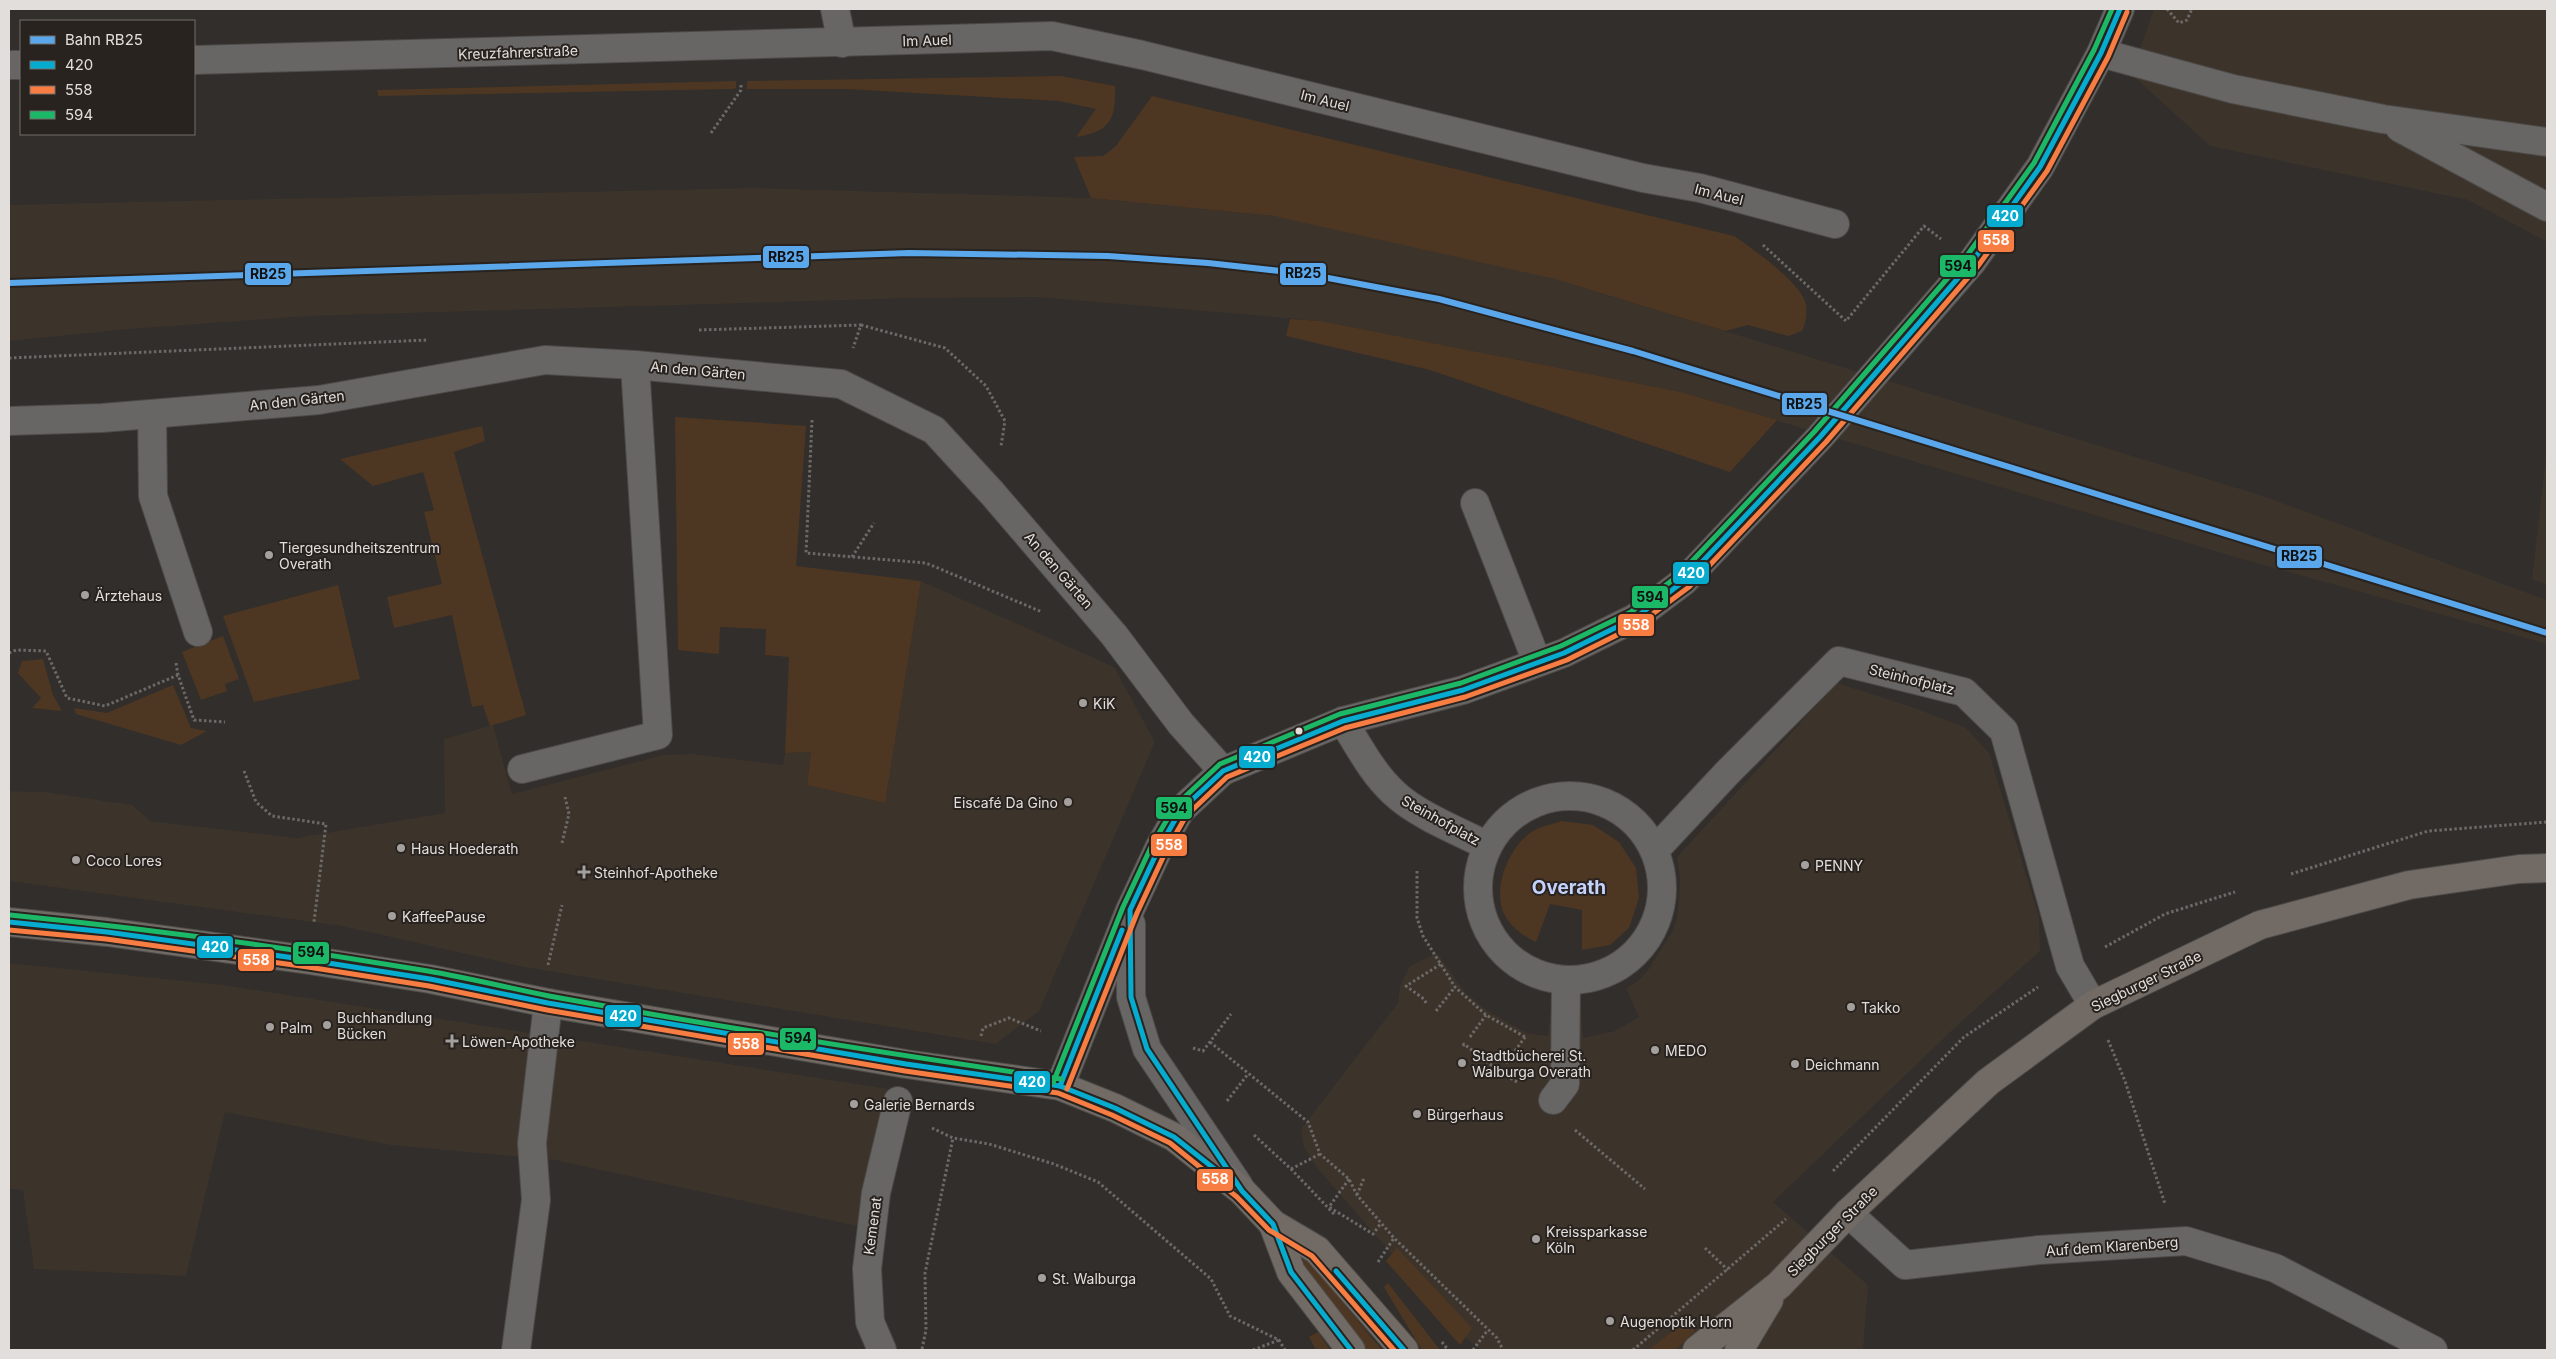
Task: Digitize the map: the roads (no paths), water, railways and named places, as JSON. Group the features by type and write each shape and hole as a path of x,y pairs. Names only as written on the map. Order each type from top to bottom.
{"main road":[{"name":"Siegburger Straße","path":"1697,1350 1779,1285 1848,1213 1988,1082 2093,1005 2260,926 2409,885 2519,869 2547,868"},
{"path":"9,922 107,932 309,960 430,979 544,1002 906,1064 1060,1086 1116,1108 1174,1137 1242,1191 1273,1224 1317,1250 1404,1350"},
{"path":"1273,1224 1291,1272 1351,1350"},
{"name":"Siegburger Straße","path":"1739,1350 1779,1285"}],"street":[{"path":"835,9 842,43"},
{"path":"1060,1086 1130,910 1159,848 1180,811 1223,771 1343,721 1463,690 1564,653 1635,618 1684,581 1887,363 1972,262 2040,167 2101,53 2120,9"},
{"name":"Im Auel","path":"842,43 1052,36 1142,55 1643,178 1700,188 1835,224"},
{"name":"Kreuzfahrerstraße","path":"195,60 842,43"},
{"path":"2101,53 2233,89 2383,119 2547,142"},
{"path":"2383,119 2547,207"},
{"name":"An den Gärten","path":"9,421 152,414 319,400 545,360 635,365 841,384 934,430 992,493 1114,635 1181,724 1223,771"},
{"path":"522,769 558,762 658,736 635,365"},
{"path":"152,414 153,496 198,632"},
{"path":"1475,503 1537,662"},
{"name":"Steinhofplatz","path":"1655,850 1728,772 1839,661 1964,692 2004,731 2070,966 2093,1005"},
{"name":"Steinhofplatz","path":"1343,721 1375,772 1394,794 1432,819 1488,846"},
{"name":"Steinhofplatz","path":"1558,796 1567,796 1587,797 1615,807 1638,826 1655,850 1662,876 1661,903 1653,928 1638,951 1617,967 1592,978 1566,980 1541,975 1518,964 1500,947 1486,926 1479,902 1479,877 1488,846 1505,822 1529,805 1558,796"},
{"path":"1130,910 1131,997 1147,1049 1242,1191"},
{"path":"1553,1100 1565,1084 1566,980"},
{"path":"516,1350 536,1200 532,1143 544,1002"},
{"name":"Kemenat","path":"882,1350 870,1322 867,1269 876,1193 898,1101"},
{"name":"Auf dem Klarenberg","path":"1848,1213 1905,1265 2039,1250 2186,1242 2276,1268 2433,1350"}],"rail line":[{"name":"RB25","path":"9,283 909,253 1108,256 1208,263 1307,274 1439,299 1633,351 2547,633"}],"place":[{"name":"Tiergesundheitszentrum Overath","path":"269,555"},
{"name":"Ärztehaus","path":"85,595"},
{"name":"KiK","path":"1083,703"},
{"name":"Eiscafé Da Gino","path":"1068,802"},
{"name":"Haus Hoederath","path":"401,848"},
{"name":"Coco Lores","path":"76,860"},
{"name":"PENNY","path":"1805,865"},
{"name":"Steinhof-Apotheke","path":"584,872"},
{"name":"KaffeePause","path":"392,916"},
{"name":"Takko","path":"1851,1007"},
{"name":"Buchhandlung Bücken","path":"327,1025"},
{"name":"Palm","path":"270,1027"},
{"name":"Löwen-Apotheke","path":"452,1041"},
{"name":"MEDO","path":"1655,1050"},
{"name":"Stadtbücherei St. Walburga Overath","path":"1462,1063"},
{"name":"Deichmann","path":"1795,1064"},
{"name":"Galerie Bernards","path":"854,1104"},
{"name":"Bürgerhaus","path":"1417,1114"},
{"name":"Kreissparkasse Köln","path":"1536,1239"},
{"name":"St. Walburga","path":"1042,1278"},
{"name":"Augenoptik Horn","path":"1610,1321"}],"district":[{"name":"Overath","path":"1569,887"}]}
